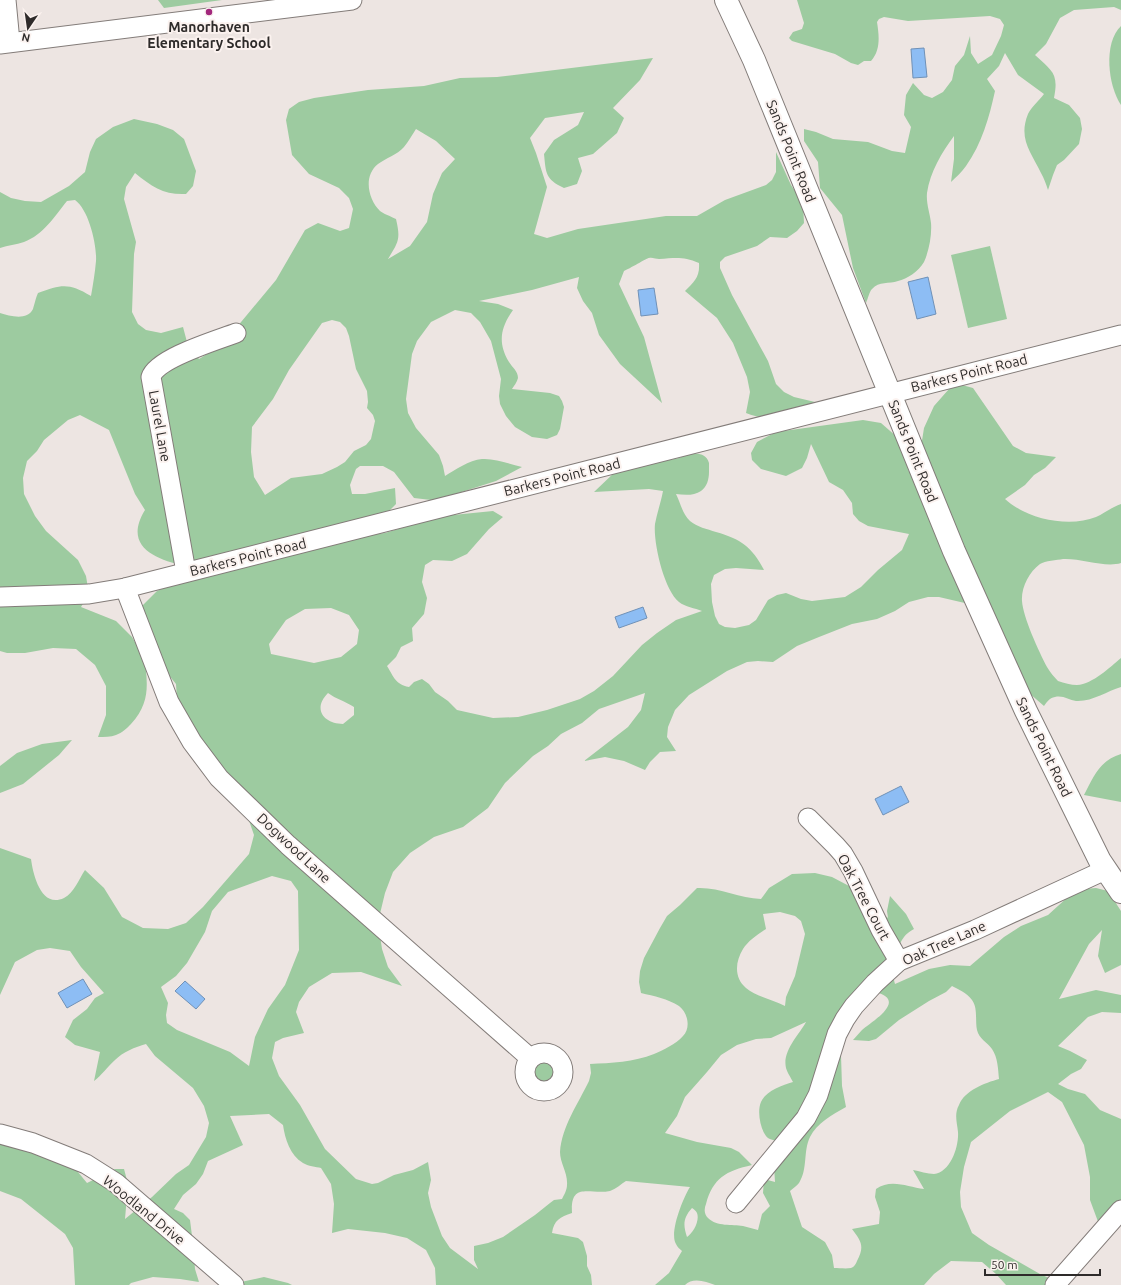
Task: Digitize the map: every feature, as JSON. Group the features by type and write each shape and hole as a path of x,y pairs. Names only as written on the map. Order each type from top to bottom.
{"main road":[{"name":"Sands Point Road","path":"726,0 754,60 954,551 1023,705 1096,855 1121,892"}],"street":[{"path":"6,0 5,43 352,0"},
{"name":"Laurel Lane","path":"186,572 151,377 155,370 167,361 184,352 236,333"},
{"name":"Barkers Point Road","path":"0,597 89,594 125,588 1121,335"},
{"name":"Dogwood Lane","path":"125,588 169,702 192,742 219,778 288,845 530,1058"},
{"name":"Oak Tree Court","path":"808,818 843,854 853,871 881,930 899,961"},
{"name":"Oak Tree Lane","path":"736,1203 806,1118 818,1095 837,1034 854,1006 875,983 899,961 975,930 1105,870"},
{"name":"Woodland Drive","path":"0,1134 33,1143 86,1164 116,1183 234,1285"},
{"path":"1054,1285 1121,1210"}],"green space":[{"path":"158,0 222,0 164,8"},
{"path":"797,0 1121,0 1121,10 1114,7 1074,10 1060,18 1046,44 1035,55 1053,73 1056,83 1054,98 1069,105 1080,118 1082,129 1079,144 1064,160 1057,165 1048,190 1027,145 1024,131 1029,111 1044,94 1018,75 1005,53 999,66 987,79 995,91 984,130 972,157 963,170 951,182 954,159 954,136 941,156 931,177 927,197 931,233 929,248 924,262 916,271 901,280 875,286 870,292 866,303 853,268 842,215 820,188 818,162 804,141 804,129 833,139 868,142 892,151 905,153 911,127 904,115 906,95 913,83 924,95 932,98 943,92 952,80 955,66 964,55 970,36 971,53 978,64 992,55 1001,36 1004,25 1000,19 990,16 908,21 884,17 879,19 877,22 878,47 874,57 871,61 864,61 858,65 851,63 835,54 792,41 789,38 793,32 802,29 804,23"},
{"path":"1121,26 1121,105 1113,87 1109,65 1110,53 1115,33"},
{"path":"653,58 640,80 613,108 624,118 617,133 593,154 578,158 582,171 577,184 564,188 553,182 546,171 544,154 554,140 578,125 584,112 545,118 530,138 547,187 534,234 547,238 578,229 666,216 697,216 725,200 766,185 772,180 776,172 776,152 791,185 803,203 804,223 797,231 787,238 770,237 757,246 725,257 720,262 720,268 732,295 768,361 776,384 784,392 794,397 815,402 782,416 765,417 746,413 750,392 747,377 733,343 717,318 685,291 696,279 699,268 699,263 688,259 648,258 624,271 619,284 644,337 662,403 620,364 599,335 592,313 583,301 577,288 579,277 532,290 479,301 498,304 513,310 506,322 502,335 505,355 518,376 512,389 550,393 559,396 562,401 564,407 560,429 557,435 547,439 532,437 515,427 506,416 500,404 499,396 501,379 491,341 480,322 471,313 455,310 431,322 417,341 412,354 406,399 408,413 416,428 439,455 445,476 467,463 482,459 497,460 522,467 496,481 446,497 431,500 414,498 394,472 383,466 360,466 356,469 350,485 352,494 365,494 395,488 396,504 387,513 356,536 385,533 408,526 436,513 453,515 493,511 503,517 489,529 467,554 452,561 433,560 425,565 422,582 427,598 424,614 412,628 413,641 401,647 396,657 387,666 395,680 404,686 409,687 414,682 422,679 457,710 493,718 518,717 547,710 580,699 594,691 613,676 642,645 657,633 676,620 702,611 681,604 674,596 664,577 655,532 655,524 663,491 649,489 594,492 616,471 679,458 691,454 700,454 707,459 709,463 709,475 706,485 698,493 686,495 676,494 685,515 690,521 702,528 725,535 745,545 755,555 764,570 736,568 725,569 714,575 711,584 712,602 715,616 719,624 725,627 735,628 749,625 756,620 768,600 777,595 786,593 801,599 812,601 845,597 861,587 878,570 902,550 909,534 868,526 859,521 853,514 852,503 843,490 829,482 811,444 802,468 786,476 761,469 752,460 751,453 757,442 776,432 863,420 881,423 897,437 907,456 908,470 917,483 969,604 939,597 928,597 909,602 895,611 877,619 852,624 797,646 773,662 747,662 727,671 689,695 675,710 668,727 667,737 676,751 660,752 650,762 645,770 624,761 605,757 584,761 628,727 641,710 645,693 599,709 582,723 561,734 548,746 533,756 505,783 488,808 463,827 434,837 410,853 393,872 385,893 378,922 382,949 388,967 402,986 361,972 332,973 309,987 299,1002 296,1012 304,1033 283,1038 275,1042 272,1058 279,1076 300,1105 325,1149 356,1179 372,1184 378,1183 394,1175 413,1170 428,1162 431,1180 428,1193 431,1207 442,1236 450,1248 478,1269 474,1260 474,1246 488,1243 503,1237 554,1200 562,1199 567,1181 560,1156 561,1142 571,1115 589,1081 591,1073 590,1064 622,1062 646,1057 665,1049 680,1039 685,1033 688,1025 685,1013 682,1009 666,1000 641,993 639,982 640,971 644,958 667,916 697,888 713,889 745,897 761,899 769,888 792,874 815,873 832,877 851,887 888,918 887,911 890,896 906,914 914,929 901,941 894,966 895,984 929,969 950,965 970,966 1004,937 1021,926 1048,915 1069,896 1084,889 1096,888 1108,891 1121,911 1121,965 1105,973 1098,956 1102,930 1089,944 1059,999 1096,990 1121,995 1121,1013 1102,1012 1088,1017 1058,1046 1087,1060 1081,1069 1071,1074 1058,1084 1068,1089 1085,1094 1100,1110 1121,1119 1121,1219 1100,1227 1090,1200 1090,1177 1084,1145 1062,1102 1048,1092 1010,1111 971,1142 964,1167 960,1192 961,1207 972,1233 989,1245 1040,1274 1064,1285 1006,1285 982,1262 951,1261 934,1274 924,1285 715,1285 695,1280 685,1285 655,1285 669,1273 682,1251 676,1244 674,1232 681,1207 690,1187 626,1181 610,1191 589,1191 578,1193 574,1197 572,1203 572,1213 558,1220 554,1225 552,1233 578,1238 583,1242 592,1285 436,1285 435,1268 426,1250 407,1238 385,1233 348,1229 332,1233 334,1204 331,1184 321,1168 305,1164 298,1160 291,1151 285,1136 283,1125 269,1114 230,1116 243,1145 208,1161 203,1174 196,1184 183,1195 174,1209 183,1213 190,1220 195,1269 199,1282 153,1277 131,1283 129,1285 75,1285 73,1248 65,1234 21,1199 0,1191 0,1142 73,1166 87,1183 115,1169 124,1169 128,1184 125,1219 152,1197 176,1174 189,1165 206,1137 209,1123 204,1106 193,1088 155,1056 146,1044 133,1048 122,1055 94,1081 100,1052 75,1045 65,1037 73,1020 87,1009 95,998 104,993 81,967 70,951 50,948 37,950 15,962 0,995 0,848 31,859 36,881 49,899 56,900 68,896 85,870 104,888 122,917 143,928 168,929 186,923 203,907 249,854 254,835 245,809 208,772 177,700 176,684 159,663 144,653 147,682 145,699 138,715 122,732 112,736 98,737 106,715 106,686 95,665 76,649 53,648 25,653 7,653 0,651 0,313 18,317 27,315 33,309 38,293 53,288 65,286 71,287 91,296 95,274 96,254 88,219 80,205 75,200 67,201 43,230 31,239 0,248 0,192 11,198 41,202 69,186 85,172 90,152 96,139 113,127 134,119 157,124 173,130 184,139 196,171 193,186 186,194 171,193 159,189 135,173 126,187 124,199 136,242 134,254 132,312 138,324 146,330 161,333 183,327 187,342 199,359 222,345 276,280 305,230 318,223 340,231 349,228 353,209 349,198 339,188 309,174 292,155 286,120 289,109 299,102 314,98 368,90 424,86 460,78 497,77","holes":["416,129 436,141 455,159 442,173 433,194 427,222 410,246 388,259 398,240 396,219 381,212 376,206 370,194 369,181 373,169 378,164 401,150","332,320 340,322 346,328 349,336 356,369 367,391 367,408 373,415 375,421 371,439 366,445 354,451 345,462 322,474 291,478 265,495 254,477 251,452 252,427 273,399 289,370 322,323","80,415 109,430 135,494 145,510 139,522 138,533 140,542 145,549 153,555 185,566 190,577 157,591 140,608 139,649 132,637 116,621 81,607 89,594 86,576 78,560 46,531 35,516 24,494 23,478 27,461 37,451 44,440 68,420","331,608 349,615 359,630 357,644 341,657 314,663 271,654 269,644 286,620 305,609","328,693 354,707 354,715 343,724 336,723 326,718 322,714 321,710 323,699","272,876 291,881 298,891 299,950 285,985 268,1009 255,1037 249,1066 230,1052 177,1030 167,1023 166,1015 168,1003 161,987 176,976 187,963 205,932 212,911 228,892","780,912 795,916 801,921 805,934 795,976 786,997 785,1006 750,991 739,980 737,964 740,954 750,940 766,929 763,914","952,986 970,998 974,1003 978,1033 994,1052 999,1079 971,1091 966,1095 957,1108 957,1144 953,1158 945,1169 934,1174 913,1170 924,1189 900,1184 888,1184 876,1189 875,1197 880,1212 879,1224 852,1229 860,1240 861,1244 861,1251 857,1262 851,1268 834,1268 832,1255 825,1242 802,1227 790,1191 802,1178 808,1142 813,1132 825,1120 846,1107 842,1086 841,1055 834,1029 875,992 885,996 889,1000 888,1005 885,1011 862,1030 853,1040 869,1041 876,1039 899,1020 946,992","806,1022 786,1055 786,1068 793,1082 770,1092 763,1098 759,1110 764,1133 768,1138 777,1141 774,1166 775,1182 764,1179 763,1193 770,1206 762,1214 758,1230 743,1226 716,1223 708,1218 705,1211 705,1206 712,1188 722,1177 735,1170 752,1165 739,1152 731,1148 697,1142 665,1133 677,1116 685,1097 721,1055 737,1045 756,1039 771,1038","692,1208 698,1216 698,1220 692,1233 687,1237 684,1225 685,1218"]},
{"path":"990,246 1007,319 968,328 951,255"},
{"path":"962,385 973,388 1013,446 1026,453 1056,457 1045,468 1034,475 1025,485 1005,499 1014,506 1024,512 1048,520 1073,522 1096,517 1121,504 1121,563 1100,564 1063,559 1042,563 1032,571 1026,581 1022,601 1025,616 1036,644 1047,667 1058,681 1072,685 1089,682 1121,658 1121,687 1094,698 1082,701 1061,697 1053,698 1048,700 1044,706 1029,693 948,522 921,447 924,428 934,406 949,389"},
{"path":"72,740 59,755 23,784 0,793 0,766 17,753 42,744"},
{"path":"1121,754 1121,802 1084,795 1094,776 1102,765"},
{"path":"543,1058 553,1062 557,1072 553,1082 543,1086 533,1082 529,1072 533,1062"},
{"path":"264,1277 292,1285 239,1285 241,1282"}],"water":[{"path":"924,48 927,77 913,78 911,49"},
{"path":"928,277 936,314 917,319 908,282"},
{"path":"654,288 658,314 641,316 638,290"},
{"path":"643,607 647,618 619,628 615,617"},
{"path":"901,786 909,802 883,815 875,799"},
{"path":"83,979 92,994 67,1008 58,993"},
{"path":"185,981 205,999 196,1009 175,991"}],"place":[{"name":"Manorhaven Elementary School","path":"209,12"}]}
